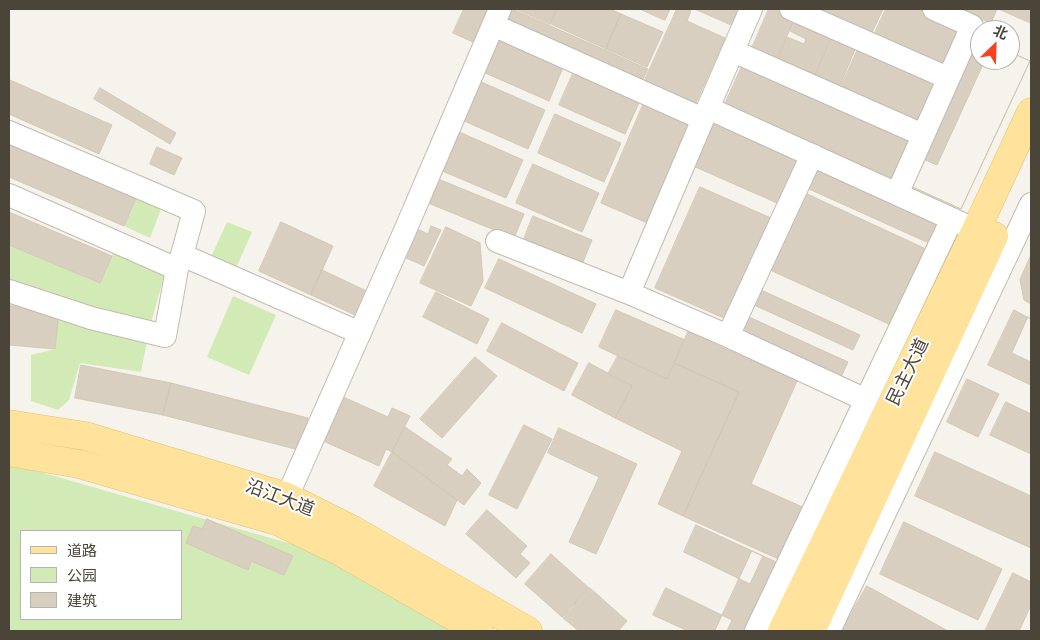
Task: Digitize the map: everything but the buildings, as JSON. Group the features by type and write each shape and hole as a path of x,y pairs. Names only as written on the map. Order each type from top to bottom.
{"main road":[{"name":"民主大道","path":"782,631 964,224 1031,112"},
{"name":"民主大道","path":"811,631 1031,155"},
{"name":"沿江大道","path":"9,424 85,436 287,497 353,530 528,631"},
{"name":"沿江大道","path":"9,452 79,464 277,521 341,552 479,631"}],"street":[{"path":"629,293 751,9"},
{"path":"791,9 948,78"},
{"path":"897,194 972,26 934,9"},
{"path":"287,497 496,17 705,113 812,155 964,224 866,400 756,631"},
{"path":"733,51 923,135"},
{"path":"9,132 194,210 180,262 165,336 91,318 9,291"},
{"path":"728,336 812,155"},
{"path":"9,195 360,333"},
{"path":"829,631 1031,204"},
{"path":"497,241 629,293 728,336 866,400"}],"green space":[{"path":"136,198 161,209 150,238 124,226"},
{"path":"227,222 252,232 236,268 211,257"},
{"path":"117,244 167,266 150,326 141,372 80,363 69,400 58,410 31,401 31,355 55,349 59,311 9,306 9,245 100,283"},
{"path":"233,296 276,315 249,375 207,357"},
{"path":"9,463 337,557 459,631 9,631"}]}
